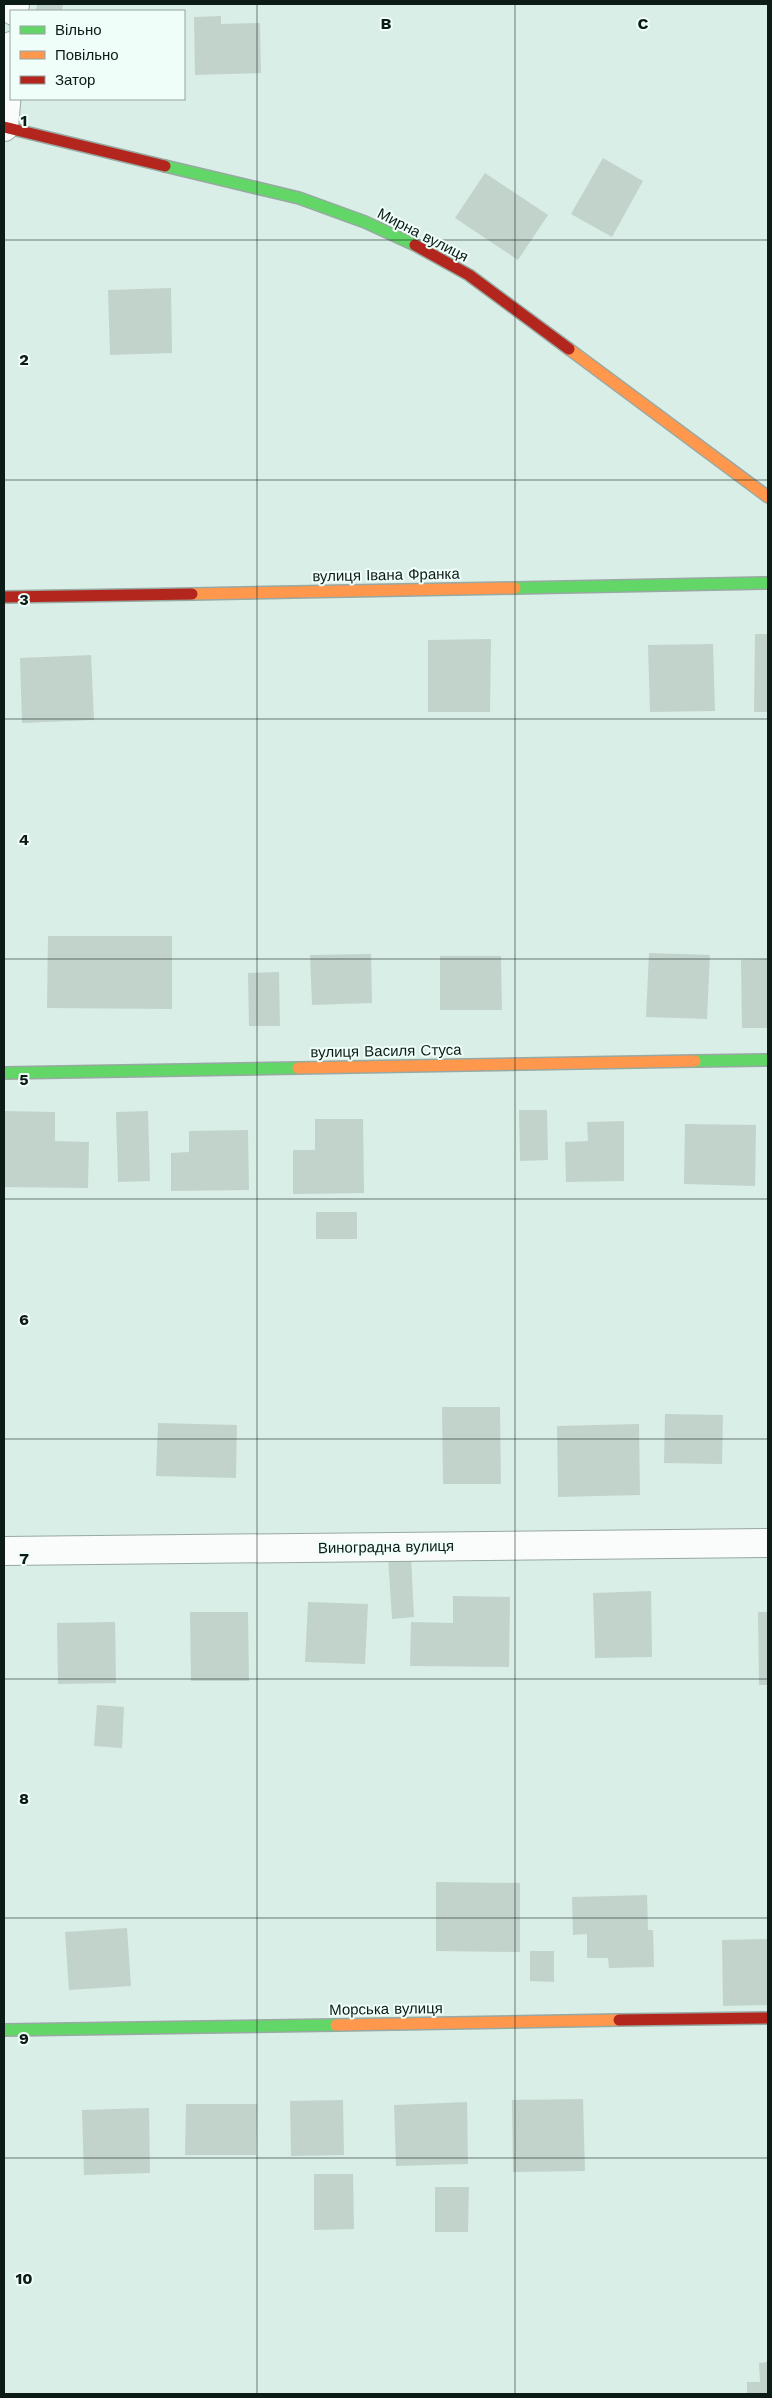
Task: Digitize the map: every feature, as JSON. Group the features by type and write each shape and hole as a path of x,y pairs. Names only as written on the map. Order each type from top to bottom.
{"street":[{"path":"4,127 10,58"},
{"name":"Мирна вулиця","path":"4,127 299,198 352,217 430,252 469,275 768,497"},
{"name":"вулиця Івана Франка","path":"4,597 768,582"},
{"name":"вулиця Василя Стуса","path":"4,1073 768,1060"},
{"name":"Виноградна вулиця","path":"4,1551 768,1543"},
{"name":"Морська вулиця","path":"4,2030 768,2018"}],"building":[{"path":"37,4 63,4 62,10 36,10"},
{"path":"221,16 221,24 260,23 261,73 195,75 194,17"},
{"path":"603,158 643,181 612,237 571,214"},
{"path":"485,173 548,215 518,260 455,218"},
{"path":"171,288 172,353 110,355 108,290"},
{"path":"755,634 768,634 768,712 754,712"},
{"path":"491,639 490,712 428,712 428,640"},
{"path":"713,644 715,711 650,712 648,645"},
{"path":"91,655 94,720 22,723 20,658"},
{"path":"48,936 172,936 172,1009 47,1008"},
{"path":"649,953 710,955 707,1019 646,1017"},
{"path":"371,954 372,1003 312,1005 310,955"},
{"path":"440,956 501,956 502,1010 440,1010"},
{"path":"768,959 768,1028 742,1028 741,960"},
{"path":"279,972 280,1026 249,1026 248,973"},
{"path":"519,1110 547,1110 548,1160 520,1161"},
{"path":"4,1111 55,1112 55,1141 89,1142 88,1188 4,1187"},
{"path":"148,1111 150,1181 118,1182 116,1112"},
{"path":"315,1119 363,1119 364,1193 293,1194 293,1150 315,1150"},
{"path":"624,1121 624,1181 566,1182 565,1142 588,1141 587,1122"},
{"path":"685,1124 756,1125 755,1186 684,1184"},
{"path":"248,1130 249,1190 171,1191 171,1153 189,1152 189,1131"},
{"path":"316,1212 357,1212 357,1239 316,1239"},
{"path":"442,1407 500,1407 501,1484 443,1484"},
{"path":"665,1414 723,1415 722,1464 664,1463"},
{"path":"158,1423 237,1425 236,1478 156,1476"},
{"path":"639,1424 640,1495 558,1497 557,1426"},
{"path":"411,1556 414,1617 392,1619 388,1557"},
{"path":"651,1591 652,1657 595,1658 593,1593"},
{"path":"453,1596 510,1597 509,1667 410,1666 411,1622 453,1623"},
{"path":"308,1602 368,1604 365,1664 305,1662"},
{"path":"190,1612 248,1612 249,1681 191,1681"},
{"path":"758,1612 768,1612 768,1685 759,1685"},
{"path":"115,1622 116,1683 58,1684 57,1623"},
{"path":"97,1705 124,1707 122,1748 94,1746"},
{"path":"436,1882 520,1883 520,1952 436,1951"},
{"path":"647,1895 648,1930 653,1930 654,1967 609,1968 608,1958 587,1958 587,1934 573,1935 572,1897"},
{"path":"127,1928 131,1986 69,1990 65,1932"},
{"path":"768,1939 768,2005 723,2006 722,1940"},
{"path":"530,1951 554,1951 554,1982 530,1981"},
{"path":"583,2099 585,2171 513,2172 512,2100"},
{"path":"343,2100 344,2155 291,2156 290,2101"},
{"path":"467,2102 468,2164 396,2166 394,2105"},
{"path":"186,2104 257,2104 256,2155 185,2155"},
{"path":"149,2108 150,2173 84,2175 82,2110"},
{"path":"314,2174 353,2174 354,2229 314,2230"},
{"path":"435,2187 469,2187 468,2232 435,2232"},
{"path":"768,2362 768,2394 747,2394 747,2382 760,2382 759,2363"}],"traffic: fast":[{"path":"165,166 299,198 365,222 415,245"},
{"path":"515,588 768,583"},
{"path":"695,1061 768,1060"},
{"path":"4,1073 298,1068"},
{"path":"4,2030 336,2025"}],"traffic: slow":[{"path":"569,349 768,497"},
{"path":"192,594 515,588"},
{"path":"298,1068 695,1061"},
{"path":"336,2025 619,2020"}],"traffic: jam":[{"path":"4,127 165,166"},
{"path":"415,245 469,275 569,349"},
{"path":"4,597 192,594"},
{"path":"619,2020 768,2018"}]}
